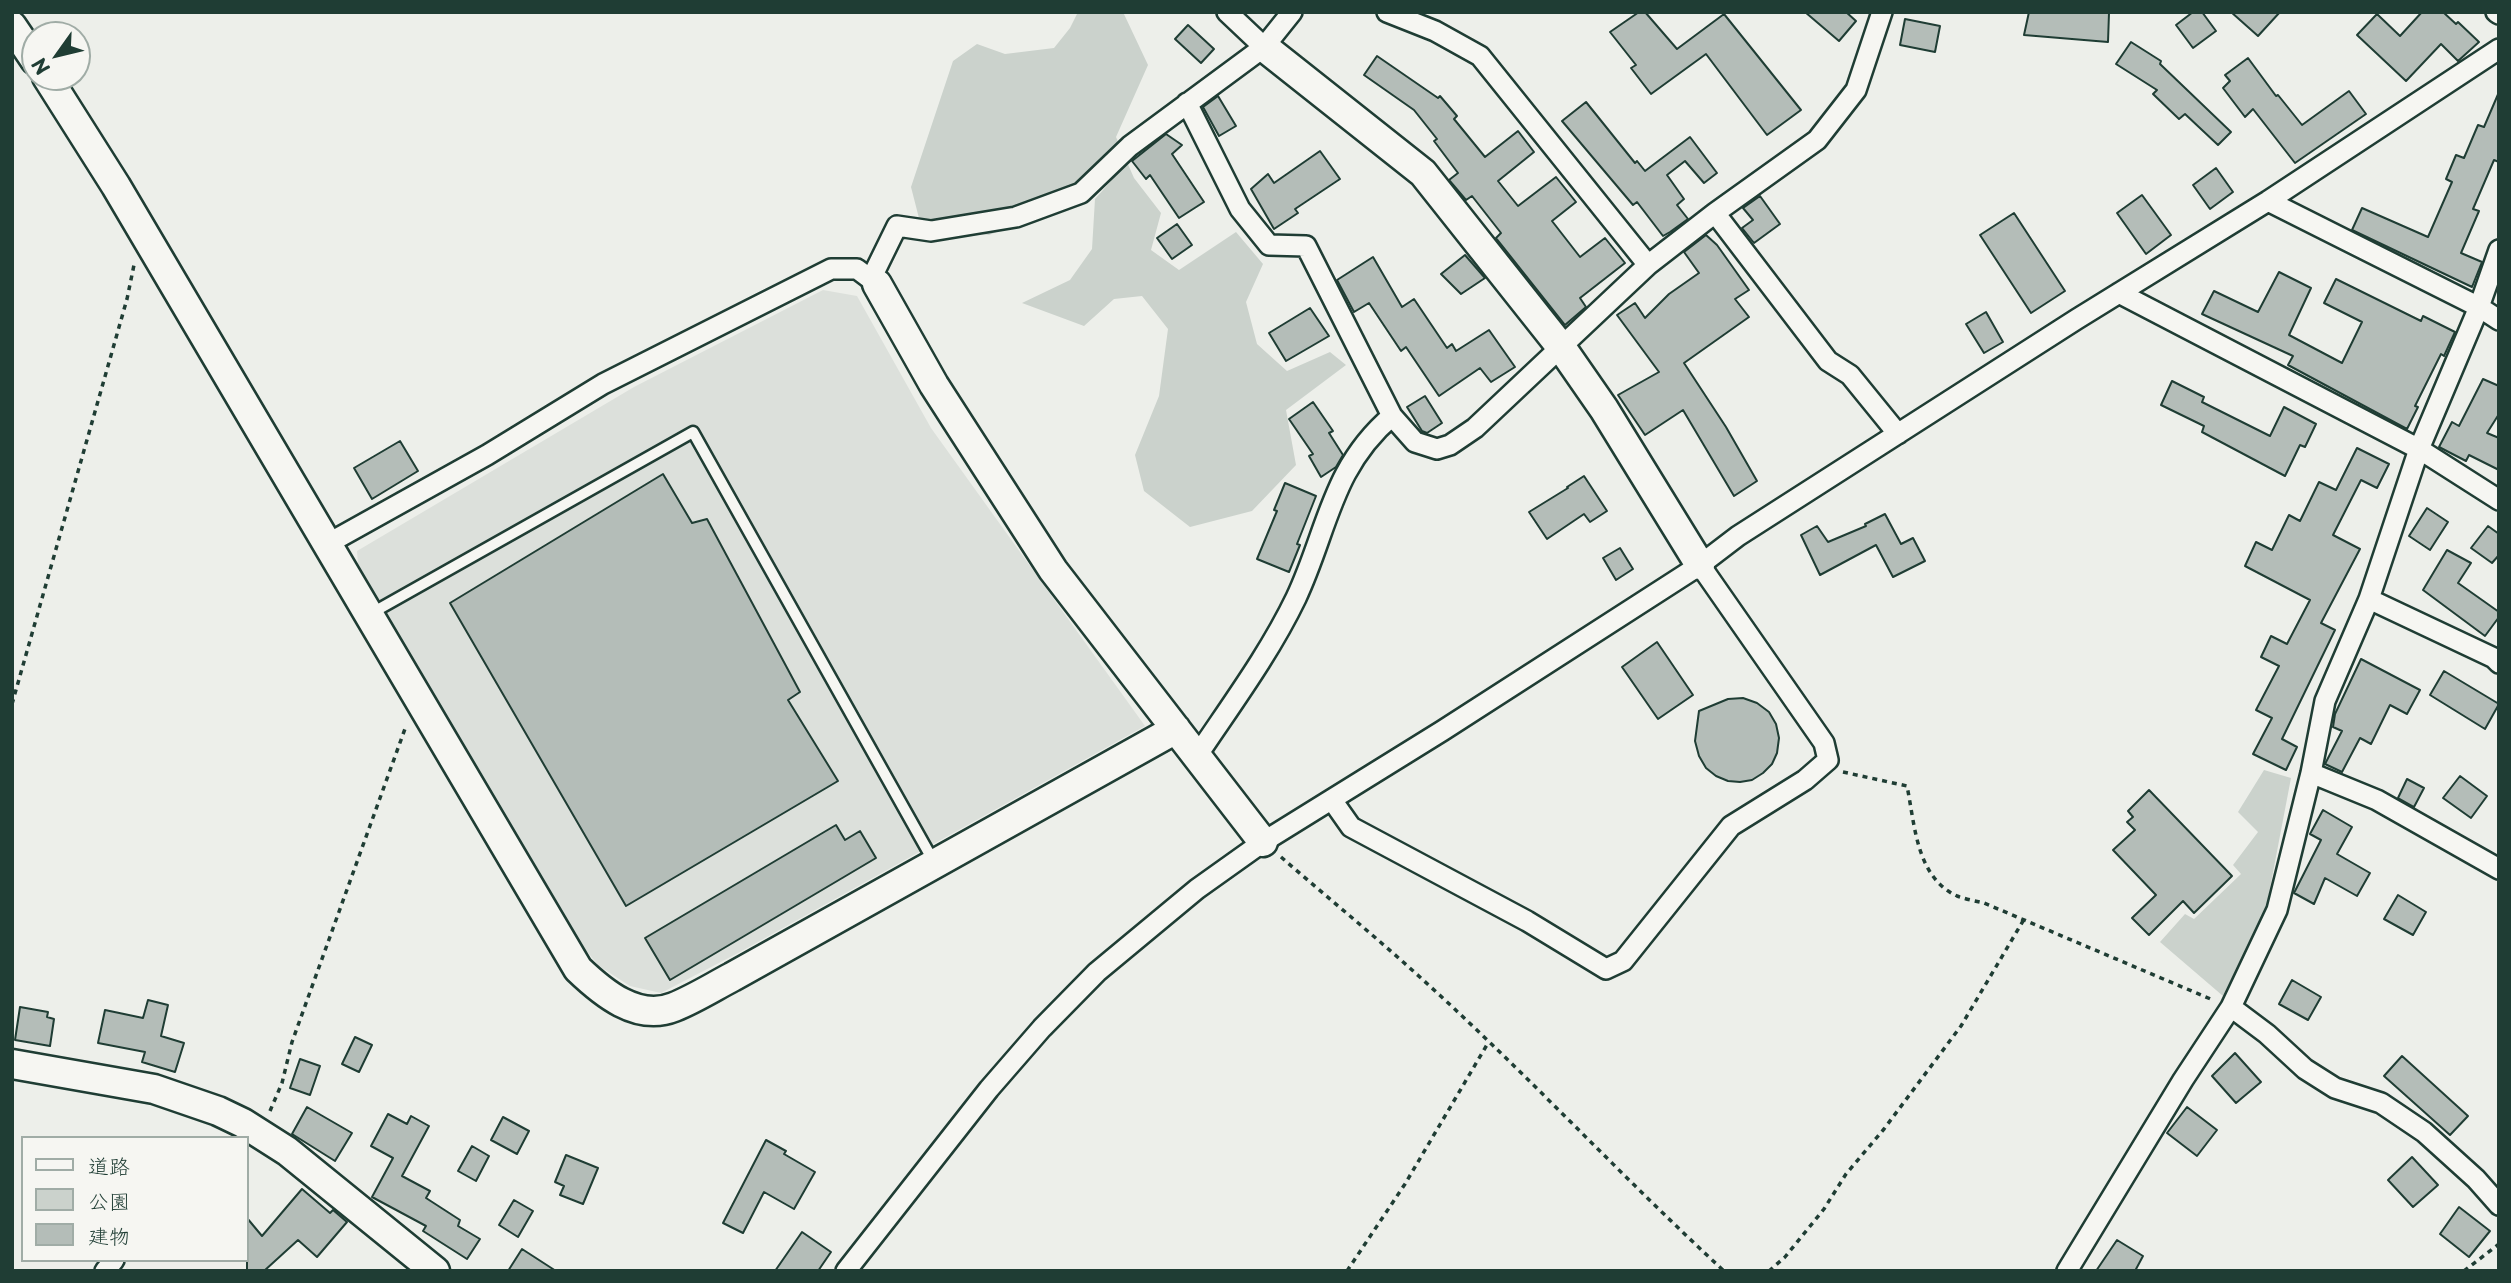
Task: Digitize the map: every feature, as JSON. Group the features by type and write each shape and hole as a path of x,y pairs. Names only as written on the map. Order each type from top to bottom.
{"street":[{"path":"1227,12 1264,47 1423,173 1561,347 1604,410 1700,565 1824,743 1828,760 1805,780 1731,826 1623,961 1606,969 1527,921 1351,827 1332,800"},
{"path":"874,281 897,226 931,231 1016,217 1080,193 1130,145 1264,47 1292,12"},
{"path":"1387,12 1435,31 1480,55 1648,265"},
{"path":"1187,103 1240,209 1269,245 1306,246 1392,416 1415,442 1437,449 1450,445 1475,428 1648,265 1817,140 1856,90 1882,12"},
{"path":"846,1271 989,1089 1051,1019 1097,972 1198,888 1263,842 1700,565 1738,536 2268,201 2499,50"},
{"path":"56,91 142,229 578,969 614,1000 649,1009 671,1008 732,977 1176,729"},
{"path":"2268,201 2479,307 2499,320"},
{"path":"1715,213 1828,360 1850,375 1898,434"},
{"path":"2067,1271 2183,1080 2231,1007 2277,910 2311,773 2325,701 2369,599 2419,449 2479,307 2497,257"},
{"path":"328,543 487,455 603,384 831,269 857,269 874,281 934,385 1053,570 1263,842"},
{"path":"2119,293 2419,449 2499,500"},
{"path":"1197,756 1272,644 1297,595 1345,471 1374,431 1392,416"},
{"path":"2369,599 2494,658 2499,663"},
{"path":"2311,773 2377,800 2499,869"},
{"path":"2231,1007 2267,1034 2305,1069 2335,1088 2381,1103 2424,1132 2476,1178 2499,1205"},
{"path":"12,1064 154,1089 218,1111 244,1131 288,1151 435,1271"}],"lane":[{"path":"370,615 693,432 934,863"}],"path":[{"path":"12,704 127,299 142,229"},
{"path":"244,1131 282,1083 292,1042 417,696"},
{"path":"1820,766 1907,786 1921,858 1936,880 1956,895 1984,903 2231,1007"},
{"path":"1263,842 1423,980 1666,1218 1724,1271"},
{"path":"1769,1271 1785,1257 1816,1219 1846,1174 1884,1129 1961,1026 2023,921"},
{"path":"1347,1271 1405,1184 1488,1043"},
{"path":"2464,1271 2499,1244"}],"shaded area":[{"path":"823,290 857,296 931,428 1145,726 740,952 661,993 630,986 599,966 579,942 499,812 358,564 357,551 634,387"}],"green space":[{"path":"1078,12 1123,12 1148,65 1116,137 1134,178 1161,213 1151,250 1179,270 1236,232 1263,264 1246,302 1257,344 1287,371 1330,352 1346,365 1286,410 1296,465 1252,511 1190,527 1144,491 1135,455 1159,396 1168,329 1142,296 1114,299 1084,326 1022,303 1070,280 1092,249 1095,199 1111,181 1103,170 1040,215 989,235 921,226 911,187 953,61 977,44 1005,54 1054,48 1070,28"},
{"path":"2264,770 2291,778 2266,909 2223,996 2160,942 2185,914 2194,919 2241,874 2233,865 2258,832 2238,812"}],"building":[{"path":"1639,12 1645,12 1677,49 1724,14 1801,110 1767,135 1706,54 1651,94 1631,68 1636,65 1610,32"},
{"path":"1805,12 1846,12 1856,21 1839,41"},
{"path":"2029,12 2109,13 2108,42 2024,35"},
{"path":"2193,12 2202,12 2216,31 2193,48 2176,25"},
{"path":"2231,12 2280,12 2258,36"},
{"path":"2422,12 2443,12 2479,42 2458,61 2441,44 2406,81 2357,35 2377,14 2400,36"},
{"path":"1905,19 1940,26 1935,52 1900,45"},
{"path":"1188,25 1214,49 1201,63 1175,39"},
{"path":"2131,42 2161,61 2160,64 2231,132 2218,145 2185,114 2179,119 2153,94 2157,90 2116,64"},
{"path":"1377,56 1438,98 1440,96 1457,116 1454,119 1485,157 1518,131 1534,152 1498,181 1518,206 1556,177 1576,202 1552,221 1580,257 1605,238 1625,263 1580,298 1586,307 1565,325 1496,238 1501,233 1472,196 1466,200 1449,180 1458,173 1434,141 1437,139 1414,110 1364,75"},
{"path":"2248,58 2302,125 2349,91 2366,114 2295,163 2253,109 2245,117 2223,88 2230,81 2225,75"},
{"path":"2499,92 2499,162 2494,160 2473,209 2479,211 2461,253 2482,262 2472,287 2352,230 2362,208 2428,237 2452,182 2446,179 2456,155 2464,158 2478,125 2484,127"},
{"path":"1218,96 1236,126 1219,136 1203,107"},
{"path":"1586,102 1635,163 1637,161 1645,171 1690,137 1717,173 1704,183 1685,161 1667,175 1684,199 1677,205 1688,219 1663,236 1637,202 1633,205 1562,121"},
{"path":"1166,134 1182,145 1172,154 1204,202 1179,218 1150,175 1146,179 1132,161"},
{"path":"1320,151 1340,179 1295,209 1298,213 1274,229 1251,189 1268,174 1274,183"},
{"path":"2216,168 2233,192 2210,209 2193,185"},
{"path":"2142,195 2171,235 2146,254 2117,213"},
{"path":"1760,196 1780,224 1754,243 1742,228 1753,220 1743,208"},
{"path":"2014,213 2065,291 2031,313 1980,235"},
{"path":"1177,224 1192,245 1172,259 1157,238"},
{"path":"1706,235 1717,245 1749,290 1735,299 1749,317 1684,363 1757,481 1734,496 1683,410 1645,435 1618,395 1659,372 1617,315 1635,303 1645,318 1669,294 1699,273 1684,252"},
{"path":"1465,255 1485,278 1461,294 1441,274"},
{"path":"1373,257 1402,307 1414,299 1447,348 1452,344 1456,351 1489,330 1515,367 1491,382 1480,368 1439,396 1406,347 1401,351 1369,303 1354,312 1337,280"},
{"path":"2279,272 2311,288 2289,335 2342,363 2362,322 2324,303 2336,279 2421,321 2423,316 2455,332 2415,406 2418,407 2407,429 2288,365 2293,356 2202,314 2214,291 2258,312"},
{"path":"1310,308 1329,336 1286,361 1269,333"},
{"path":"1986,312 2003,342 1984,353 1966,324"},
{"path":"2483,379 2499,386 2499,414 2487,433 2499,438 2499,470 2469,455 2466,461 2439,447 2452,422 2459,426"},
{"path":"2172,381 2204,397 2202,402 2270,436 2284,407 2316,424 2305,447 2300,445 2285,476 2202,432 2204,426 2161,405"},
{"path":"1425,396 1442,423 1427,433 1422,431 1407,407"},
{"path":"1313,402 1333,431 1329,433 1343,455 1336,467 1321,477 1309,456 1313,454 1289,419"},
{"path":"400,441 418,471 372,499 354,468"},
{"path":"2357,448 2389,464 2377,488 2361,480 2333,535 2360,549 2321,623 2335,630 2282,739 2297,747 2286,770 2253,754 2272,718 2256,710 2279,666 2261,657 2271,636 2287,644 2310,600 2245,566 2256,542 2272,550 2289,515 2300,521 2319,482 2336,490"},
{"path":"663,474 692,523 707,519 800,692 788,700 838,781 626,906 450,603"},
{"path":"1584,476 1607,511 1590,522 1584,514 1547,539 1529,512"},
{"path":"1285,483 1316,496 1289,572 1257,559 1277,511 1274,510"},
{"path":"2427,508 2448,522 2430,550 2409,536"},
{"path":"1885,514 1901,544 1913,538 1925,561 1893,577 1876,545 1820,575 1801,535 1817,526 1828,542 1866,526 1865,524"},
{"path":"2488,526 2499,534 2499,555 2492,563 2471,548"},
{"path":"1620,548 1633,569 1616,580 1603,558"},
{"path":"2447,550 2471,563 2458,583 2499,612 2499,617 2485,636 2423,590"},
{"path":"1657,642 1693,695 1658,719 1622,667"},
{"path":"2361,659 2420,690 2407,714 2390,705 2371,744 2360,738 2342,772 2325,764 2342,731 2333,727 2335,714"},
{"path":"2444,671 2499,704 2485,729 2430,695"},
{"path":"1743,698 1757,703 1769,712 1776,724 1779,738 1777,753 1772,764 1752,780 1728,781 1706,768 1699,756 1695,741 1699,711 1728,699"},
{"path":"2460,776 2487,796 2471,818 2443,798"},
{"path":"2407,779 2424,788 2414,807 2398,798"},
{"path":"2149,790 2232,876 2194,913 2183,901 2149,935 2132,918 2156,895 2113,850 2135,830 2127,822 2133,817 2128,811"},
{"path":"2323,810 2352,827 2337,854 2370,873 2357,896 2325,878 2314,904 2294,893 2321,840 2310,834"},
{"path":"836,825 845,840 860,831 876,858 670,980 645,938"},
{"path":"2398,895 2426,912 2413,935 2384,919"},
{"path":"2292,980 2321,997 2308,1020 2279,1004"},
{"path":"148,1000 168,1005 161,1036 184,1043 175,1072 142,1062 145,1052 98,1043 105,1010 143,1018"},
{"path":"20,1007 48,1012 47,1017 54,1019 50,1046 15,1040"},
{"path":"355,1037 372,1045 359,1072 342,1064"},
{"path":"2235,1053 2261,1082 2236,1103 2212,1076"},
{"path":"2402,1056 2468,1116 2450,1135 2384,1076"},
{"path":"300,1059 320,1066 310,1095 290,1088"},
{"path":"307,1107 352,1133 335,1161 292,1134"},
{"path":"2187,1107 2217,1130 2197,1156 2167,1133"},
{"path":"388,1114 407,1124 411,1116 429,1126 402,1176 430,1191 426,1198 460,1220 458,1226 480,1239 467,1259 423,1231 426,1226 372,1197 393,1158 371,1146"},
{"path":"503,1117 529,1131 517,1154 491,1140"},
{"path":"766,1140 815,1172 794,1209 764,1192 743,1233 723,1223"},
{"path":"472,1146 489,1156 476,1181 458,1171"},
{"path":"566,1155 598,1168 583,1204 560,1195 564,1186 555,1182"},
{"path":"2412,1157 2438,1185 2413,1207 2388,1180"},
{"path":"302,1189 330,1213 333,1210 347,1222 317,1257 298,1240 264,1271 247,1271 248,1219 262,1236"},
{"path":"514,1200 533,1211 518,1237 499,1225"},
{"path":"2459,1207 2490,1231 2469,1257 2440,1234"},
{"path":"802,1232 831,1252 818,1271 775,1271"},
{"path":"2117,1240 2143,1256 2135,1271 2096,1271"},
{"path":"522,1249 556,1271 508,1271"}]}
